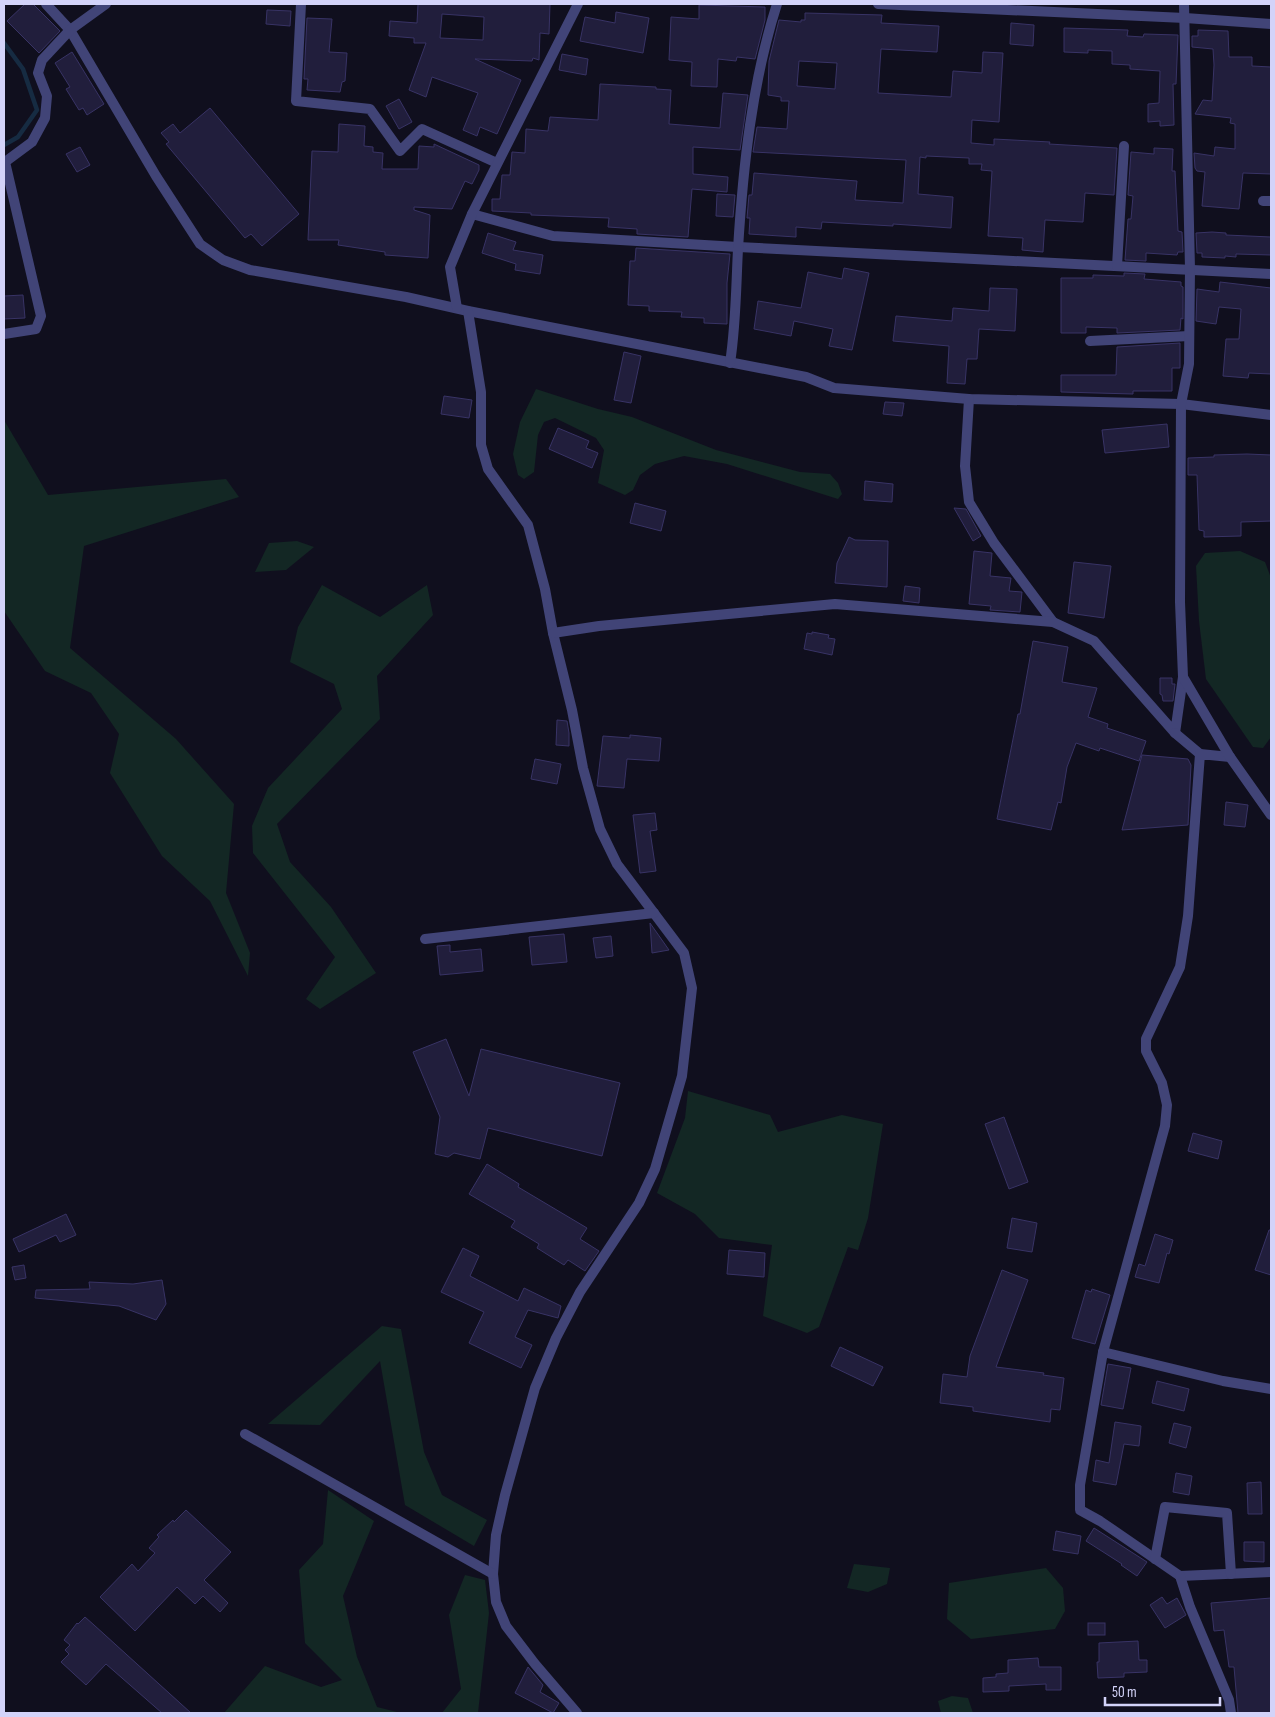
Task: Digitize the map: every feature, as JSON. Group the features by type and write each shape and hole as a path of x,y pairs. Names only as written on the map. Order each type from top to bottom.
{"street":[{"path":"46,4 70,30 156,176 200,244 223,260 250,270 406,297 806,378 834,388 969,399 1181,404 1271,415"},
{"path":"4,334 36,329 41,316 5,162 32,142 45,118 47,96 38,73 42,60 70,30 106,4"},
{"path":"301,4 296,101 370,109 400,151 422,129 497,163"},
{"path":"457,308 450,267 472,214 578,4"},
{"path":"730,363 735,332 738,248 750,131 766,40 778,4"},
{"path":"878,4 1185,18 1271,24"},
{"path":"1175,733 1183,678 1180,602 1181,404 1189,364 1190,336 1184,4"},
{"path":"1117,266 1124,146"},
{"path":"472,214 553,236 738,248 1271,274"},
{"path":"468,311 481,392 481,445 488,469 528,525 545,589 583,768 600,829 617,864 684,953 692,988 682,1076 655,1169 639,1203 580,1292 556,1338 535,1388 505,1495 496,1535 493,1574 496,1602 506,1626 535,1664 577,1713"},
{"path":"1090,341 1190,336"},
{"path":"969,399 965,466 969,502 994,543 1053,622"},
{"path":"553,633 599,626 835,604 1053,622 1094,641 1175,733 1200,754 1230,758"},
{"path":"1183,678 1230,758 1271,815"},
{"path":"1200,754 1188,916 1180,967 1146,1039 1146,1051 1162,1082 1167,1105 1166,1126 1103,1352 1080,1485 1080,1510 1100,1521 1180,1576 1271,1572"},
{"path":"425,939 654,913"},
{"path":"1103,1352 1223,1381 1271,1389"},
{"path":"245,1434 493,1574"},
{"path":"1155,1559 1165,1507 1227,1513 1231,1574"},
{"path":"1180,1576 1190,1606 1229,1700 1231,1713"}],"green space":[{"path":"536,389 598,409 632,417 716,450 800,472 830,474 838,483 842,494 838,499 727,464 684,456 655,464 640,475 633,490 625,495 598,483 604,450 596,438 555,418 544,422 538,435 534,472 524,479 518,475 513,454 520,422"},
{"path":"4,420 48,495 226,479 239,497 84,546 70,648 176,739 234,804 226,893 250,953 248,976 210,901 162,856 110,773 119,734 91,693 45,671 4,611"},
{"path":"297,541 314,547 286,570 255,572 269,543"},
{"path":"1240,551 1265,562 1271,578 1271,737 1263,748 1253,747 1206,679 1199,621 1196,566 1205,553"},
{"path":"322,585 380,617 427,585 433,615 377,676 380,719 277,824 290,862 331,907 376,973 320,1009 306,999 335,957 253,853 252,826 268,788 342,709 334,684 290,662 298,627"},
{"path":"688,1091 770,1115 778,1132 842,1115 883,1124 868,1218 858,1250 848,1247 819,1327 807,1333 763,1316 772,1245 719,1238 695,1214 657,1193 685,1118"},
{"path":"382,1326 401,1329 424,1452 442,1495 487,1520 474,1546 405,1505 380,1361 320,1425 268,1424"},
{"path":"328,1490 374,1521 343,1596 357,1657 377,1707 401,1713 224,1713 265,1666 321,1687 342,1680 305,1643 299,1570 323,1544"},
{"path":"854,1564 890,1568 887,1584 868,1592 847,1588"},
{"path":"1046,1568 1063,1588 1065,1611 1055,1629 971,1639 947,1619 949,1583"},
{"path":"465,1575 485,1580 489,1613 478,1713 442,1713 461,1689 449,1615"},
{"path":"952,1696 968,1698 973,1713 941,1713 938,1701"}],"building":[{"path":"25,4 33,4 60,31 39,53 7,21"},
{"path":"418,4 550,4 549,34 540,33 539,60 533,58 532,61 475,59 521,80 497,134 480,127 477,136 463,130 478,93 432,77 426,97 409,90 426,43 414,43 414,38 389,36 390,21 417,23","holes":["442,14 484,17 483,40 440,38"]},
{"path":"699,5 765,7 765,20 755,59 737,57 736,61 718,59 717,87 691,86 692,62 669,60 671,17 699,19"},
{"path":"267,10 291,11 290,26 266,24"},
{"path":"616,12 649,18 643,53 580,41 585,17 615,23"},
{"path":"805,13 882,15 881,23 939,26 937,52 881,49 878,93 951,97 953,71 982,73 983,52 1003,53 999,122 972,120 971,143 994,145 994,139 1117,148 1114,195 1085,193 1083,222 1045,220 1043,252 1022,250 1023,238 988,236 992,171 981,170 982,164 969,164 969,158 926,156 926,158 920,157 918,194 953,197 951,228 822,222 821,229 796,227 796,237 749,234 750,218 747,218 749,195 752,195 754,173 857,181 855,200 903,203 906,160 753,152 757,127 787,129 789,101 781,101 781,97 768,95 769,61 779,20 801,22 801,20 805,20","holes":["799,61 837,63 835,89 797,86"]},
{"path":"307,18 332,19 329,52 347,53 345,81 342,82 340,92 307,90 308,79 304,79"},
{"path":"1011,23 1034,25 1033,46 1010,44"},
{"path":"1064,28 1128,30 1127,36 1143,37 1144,34 1178,35 1176,84 1173,84 1174,125 1160,126 1160,121 1148,122 1148,104 1159,103 1160,71 1130,69 1130,65 1112,64 1112,51 1064,52"},
{"path":"1198,30 1228,31 1229,57 1252,57 1252,66 1271,67 1271,174 1243,173 1239,209 1202,206 1205,172 1197,171 1195,168 1194,153 1214,156 1215,147 1235,149 1235,124 1230,123 1231,118 1195,114 1203,100 1212,101 1214,65 1213,49 1192,47 1192,36 1198,36"},
{"path":"72,52 104,104 87,115 83,108 79,110 66,89 70,87 55,63"},
{"path":"562,54 588,59 586,75 559,70"},
{"path":"600,84 656,87 656,89 671,90 669,124 720,128 723,93 748,95 740,150 693,147 693,174 728,177 727,192 692,189 688,237 637,234 637,229 608,227 609,218 531,215 531,213 492,211 492,199 500,199 502,175 510,175 512,152 525,153 526,129 548,131 550,117 598,120"},
{"path":"399,99 412,122 399,129 386,106"},
{"path":"210,108 299,214 262,246 251,234 245,238 166,144 169,142 161,133 173,124 180,133"},
{"path":"339,124 365,126 364,146 373,147 373,152 383,153 382,169 418,169 419,146 434,147 434,144 479,165 479,170 472,184 465,181 452,209 414,207 414,210 430,215 428,258 385,255 385,252 338,245 339,240 308,240 312,151 338,152"},
{"path":"80,147 90,165 77,172 66,154"},
{"path":"1154,148 1173,149 1172,171 1175,171 1178,231 1182,232 1183,252 1178,252 1177,255 1146,253 1146,261 1125,260 1128,219 1131,219 1133,196 1128,195 1131,152 1154,154"},
{"path":"717,194 735,195 733,217 716,216"},
{"path":"488,233 516,242 513,250 543,255 540,274 515,270 516,264 482,253"},
{"path":"1196,233 1226,233 1226,235 1271,237 1271,255 1236,254 1236,257 1225,256 1225,258 1202,257 1202,253 1197,253"},
{"path":"636,248 730,254 727,283 727,324 704,323 704,318 681,317 682,312 649,311 649,306 628,305 630,261 635,261"},
{"path":"844,268 869,273 852,350 829,346 833,329 794,321 791,336 754,329 758,301 801,308 808,272 842,279"},
{"path":"1124,273 1145,274 1144,279 1181,282 1183,287 1183,319 1181,318 1180,330 1117,333 1117,328 1086,327 1086,333 1061,333 1061,278 1093,278 1093,275 1124,276"},
{"path":"1220,282 1271,288 1271,374 1249,373 1248,378 1223,376 1226,339 1239,339 1241,309 1219,307 1216,324 1196,321 1197,289 1219,292"},
{"path":"990,288 1017,289 1015,331 979,329 977,359 967,359 965,384 947,383 949,346 893,341 896,316 952,321 953,308 989,311"},
{"path":"23,295 25,318 4,319 4,296"},
{"path":"1180,343 1180,368 1172,368 1172,391 1133,391 1133,394 1061,392 1061,375 1116,375 1117,347"},
{"path":"624,352 641,356 631,403 614,400"},
{"path":"444,396 472,400 469,418 441,414"},
{"path":"885,402 904,403 902,416 883,414"},
{"path":"1167,424 1169,447 1105,453 1102,430"},
{"path":"558,428 589,441 586,448 598,453 592,468 549,449"},
{"path":"1247,454 1271,455 1271,521 1241,522 1241,536 1204,537 1204,531 1199,530 1197,475 1188,475 1188,458"},
{"path":"865,481 893,484 892,502 864,500"},
{"path":"635,503 666,511 661,531 630,523"},
{"path":"954,508 966,509 981,536 973,541"},
{"path":"849,537 855,540 888,541 887,587 835,583 837,563"},
{"path":"974,551 992,553 990,576 1011,578 1009,591 1022,592 1020,612 990,610 991,606 969,604"},
{"path":"1074,562 1111,566 1104,618 1068,613"},
{"path":"905,586 920,588 919,603 903,601"},
{"path":"812,632 829,635 828,638 835,639 832,655 804,649 807,633 812,634"},
{"path":"1033,641 1068,647 1062,682 1097,688 1088,717 1108,724 1107,728 1146,741 1139,761 1100,748 1099,751 1076,743 1067,767 1061,803 1058,802 1051,830 997,819 1018,714 1020,714"},
{"path":"1160,678 1172,678 1172,684 1175,684 1173,701 1163,701 1160,694"},
{"path":"557,720 567,721 569,746 556,745"},
{"path":"630,735 661,738 659,761 627,759 624,788 597,786 603,736 630,738"},
{"path":"1142,755 1188,759 1191,765 1188,825 1122,830"},
{"path":"535,759 561,764 557,784 531,779"},
{"path":"1226,802 1248,805 1245,827 1224,825"},
{"path":"655,813 657,830 650,831 656,871 640,873 633,815"},
{"path":"650,923 669,950 652,953"},
{"path":"564,934 567,962 532,965 529,937"},
{"path":"611,936 613,956 596,958 593,938"},
{"path":"450,945 450,952 481,949 483,971 440,975 437,946"},
{"path":"446,1039 469,1096 481,1049 620,1083 602,1156 488,1128 480,1159 454,1153 448,1157 435,1154 440,1117 413,1052"},
{"path":"1004,1117 1028,1182 1009,1189 985,1124"},
{"path":"1193,1133 1222,1141 1218,1159 1188,1151"},
{"path":"487,1164 519,1184 518,1187 587,1228 580,1239 599,1251 585,1271 568,1260 564,1265 537,1248 539,1244 511,1227 515,1221 469,1194"},
{"path":"66,1214 76,1235 60,1242 56,1235 19,1252 13,1239"},
{"path":"1012,1218 1037,1223 1032,1252 1007,1248"},
{"path":"1269,1230 1271,1230 1271,1275 1255,1270"},
{"path":"1155,1234 1173,1240 1169,1254 1167,1253 1159,1283 1135,1277 1139,1264 1145,1266"},
{"path":"463,1248 479,1256 470,1276 518,1301 524,1288 561,1306 558,1318 528,1310 515,1337 532,1345 521,1368 469,1343 484,1312 441,1292"},
{"path":"729,1250 765,1253 764,1277 727,1274"},
{"path":"24,1265 26,1278 15,1280 12,1267"},
{"path":"1002,1270 1028,1280 996,1367 1044,1373 1043,1375 1064,1378 1060,1410 1051,1409 1050,1422 973,1411 973,1407 940,1403 943,1374 967,1377 970,1356"},
{"path":"162,1280 166,1304 156,1320 119,1306 35,1298 36,1290 90,1289 89,1282 133,1284"},
{"path":"1092,1289 1110,1295 1095,1344 1072,1338 1086,1290 1091,1292"},
{"path":"840,1347 883,1367 873,1386 831,1366"},
{"path":"1108,1364 1131,1368 1123,1409 1101,1405"},
{"path":"1157,1381 1189,1389 1184,1411 1152,1403"},
{"path":"1115,1422 1141,1426 1139,1446 1124,1444 1116,1485 1093,1481 1096,1460 1109,1463"},
{"path":"1174,1423 1191,1427 1186,1448 1169,1443"},
{"path":"1176,1473 1192,1476 1189,1495 1173,1492"},
{"path":"1261,1482 1262,1514 1248,1514 1247,1483"},
{"path":"186,1510 231,1552 204,1580 228,1603 220,1612 203,1596 195,1604 177,1587 135,1631 100,1597 132,1564 138,1571 155,1553 149,1548 159,1537 157,1535"},
{"path":"1094,1528 1147,1562 1137,1576 1086,1541"},
{"path":"1056,1531 1081,1536 1078,1554 1053,1550"},
{"path":"1244,1542 1264,1542 1264,1562 1244,1561"},
{"path":"1162,1597 1167,1604 1177,1598 1186,1615 1165,1628 1150,1605"},
{"path":"1271,1598 1271,1713 1238,1713 1234,1667 1229,1667 1224,1630 1214,1631 1211,1603"},
{"path":"85,1617 191,1713 162,1713 106,1664 86,1685 61,1662 69,1654 65,1650 70,1645 64,1640 77,1623"},
{"path":"1088,1623 1105,1623 1105,1635 1088,1635"},
{"path":"1138,1641 1139,1660 1147,1660 1147,1672 1124,1673 1124,1677 1098,1678 1099,1643"},
{"path":"1038,1658 1039,1667 1061,1667 1061,1690 1046,1690 1046,1684 1009,1686 1009,1691 983,1692 983,1678 996,1677 996,1674 1008,1673 1008,1660"},
{"path":"528,1667 543,1685 540,1692 559,1703 553,1713 515,1693"}],"waterway":[{"path":"4,43 23,69 37,110 18,137 4,145"}]}
